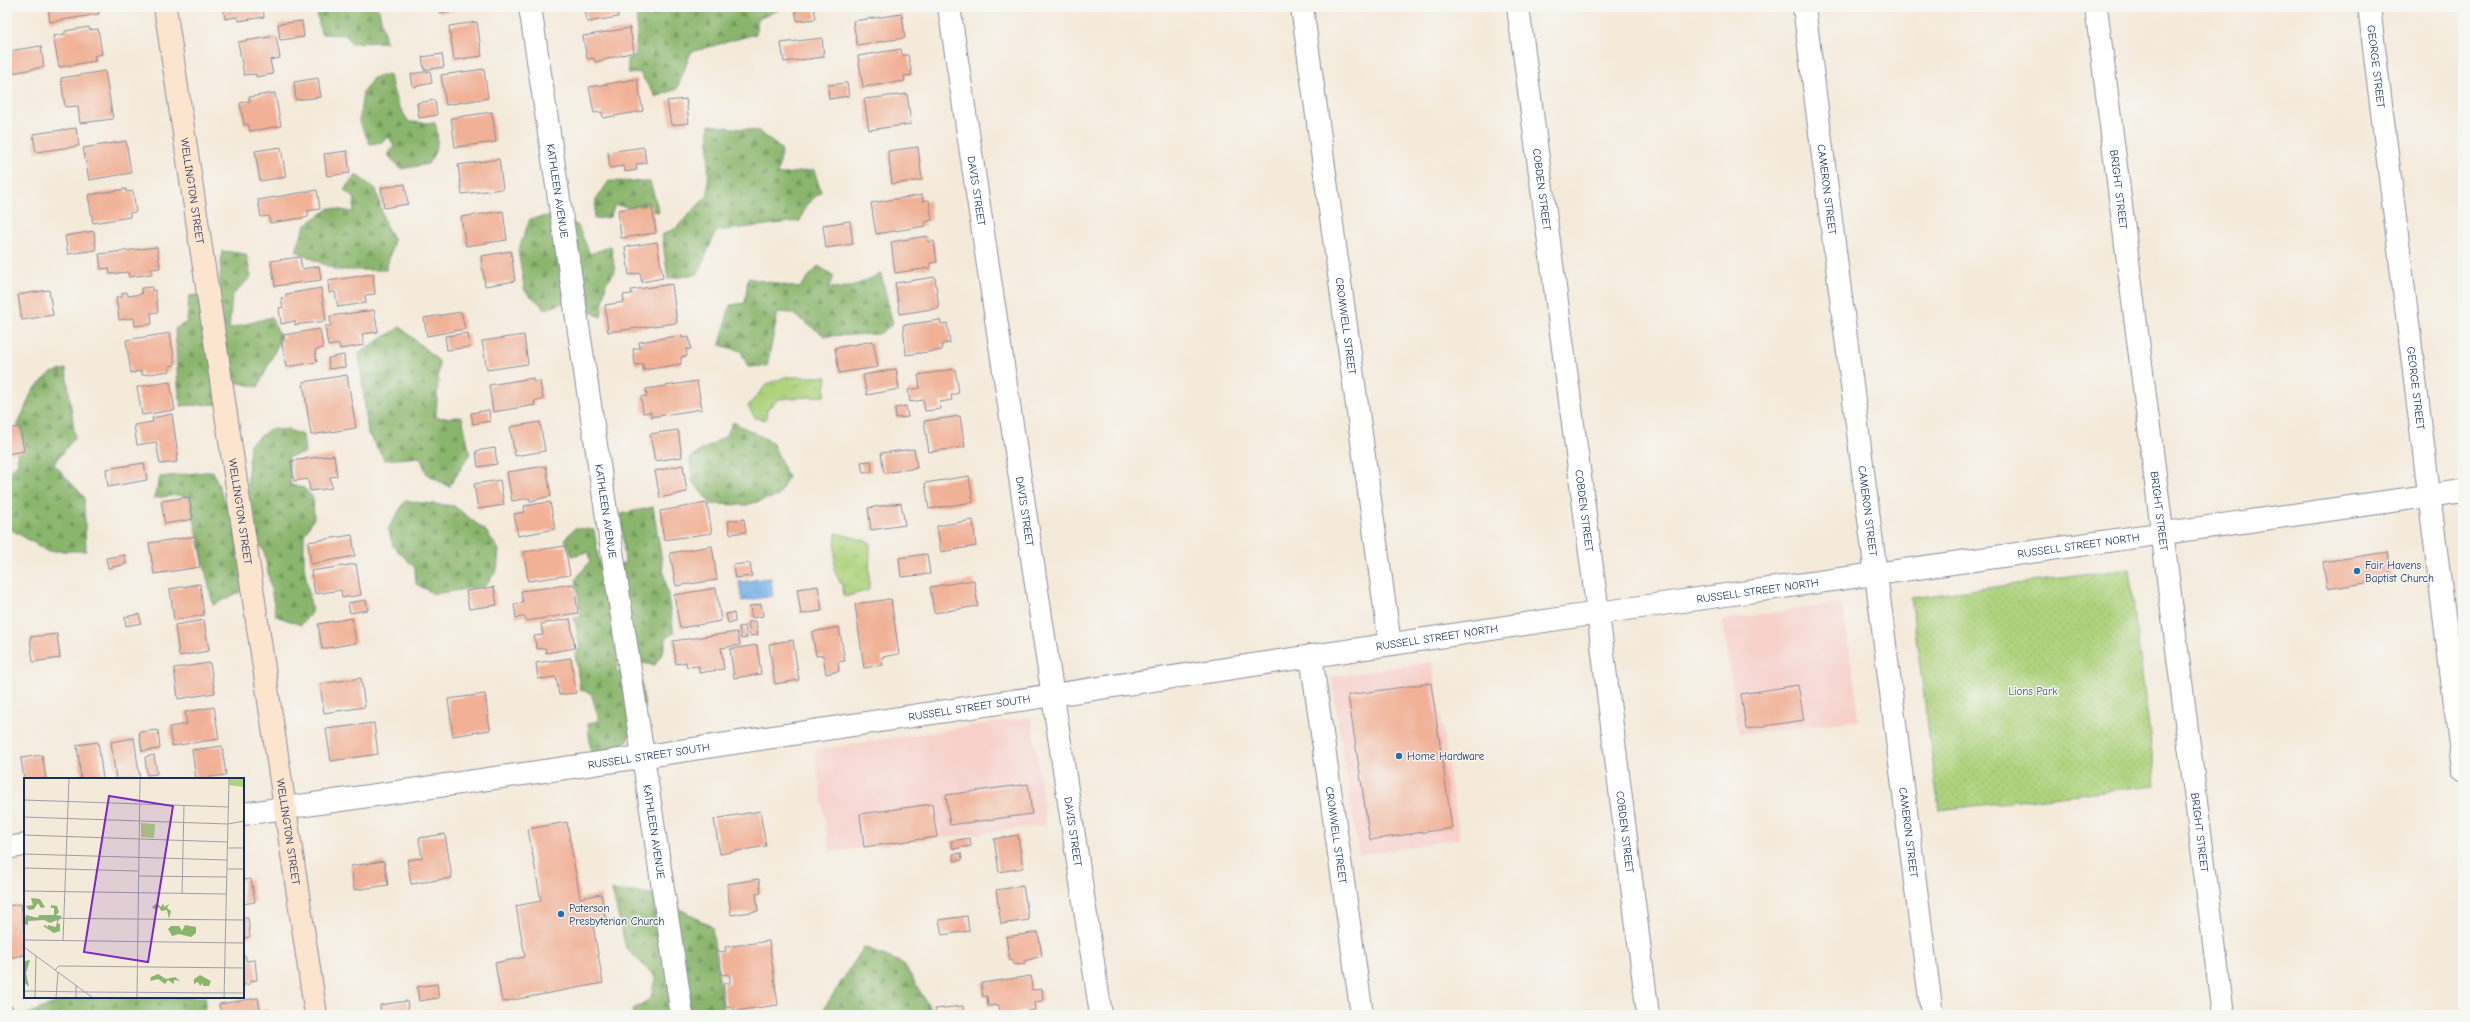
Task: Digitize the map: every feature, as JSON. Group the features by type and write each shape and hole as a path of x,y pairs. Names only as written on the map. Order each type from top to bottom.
{"main road":[{"name":"WELLINGTON STREET","path":"166,7 316,1015"}],"street":[{"name":"KATHLEEN AVENUE","path":"530,7 682,1015"},
{"name":"DAVIS STREET","path":"949,7 1054,695 1101,1015"},
{"name":"CROMWELL STREET","path":"1302,7 1390,644"},
{"name":"COBDEN STREET","path":"1518,7 1598,613 1648,1015"},
{"name":"CAMERON STREET","path":"1804,7 1932,1015"},
{"name":"BRIGHT STREET","path":"2096,7 2163,533 2222,1015"},
{"name":"GEORGE STREET","path":"2369,7 2463,769"},
{"name":"RUSSELL STREET NORTH","path":"1054,695 1598,613 2463,491"},
{"name":"CROMWELL STREET","path":"1311,656 1362,1015"},
{"name":"RUSSELL STREET SOUTH","path":"244,814 1054,695"},
{"path":"7,848 24,845"}],"shaded area":[{"path":"1842,603 1860,720 1739,734 1723,620"},
{"name":"Home Hardware","path":"1432,662 1460,839 1359,855 1331,677"},
{"path":"1031,717 1046,825 830,852 814,750"}],"green space":[{"path":"316,7 376,7 379,10 386,42 351,43 346,35 321,34"},
{"path":"637,7 786,7 758,19 756,34 691,52 677,89 656,97 639,72 629,74 627,59 636,55"},
{"path":"389,74 397,103 409,122 435,123 438,139 434,154 428,164 401,169 387,154 394,147 389,136 382,142 370,144 359,121 363,92 373,78"},
{"path":"709,125 759,131 782,150 777,175 814,170 821,192 806,205 800,221 716,231 698,274 668,279 662,235 676,228 708,195"},
{"path":"356,175 376,189 385,224 394,240 386,270 336,270 296,251 305,225 330,208 353,212 355,199 344,190"},
{"path":"609,181 650,182 659,212 615,205 610,217 594,219 596,199"},
{"path":"560,214 578,226 590,254 611,246 615,272 606,283 601,317 569,301 546,309 525,291 518,251 530,219"},
{"path":"222,251 246,254 251,277 232,296 229,329 271,317 281,338 258,387 235,382 218,404 181,406 177,377 175,329 187,322 189,296 219,292"},
{"path":"818,266 834,276 828,288 851,287 881,274 893,324 879,334 825,336 792,313 778,312 767,366 748,367 741,351 720,345 730,305 745,303 748,278 799,288"},
{"path":"400,327 439,361 436,418 462,417 470,454 449,487 427,474 420,457 385,460 368,434 359,353"},
{"path":"66,369 75,437 54,464 84,497 86,551 47,551 7,527 7,475 18,463 15,432 32,391 51,373"},
{"path":"786,377 827,377 824,396 779,399 767,409 766,420 755,418 748,406 767,384"},
{"path":"733,422 772,442 788,477 778,496 746,505 711,504 692,481 690,457 726,436"},
{"path":"270,429 289,430 303,435 305,453 288,457 291,485 304,488 313,498 314,518 304,535 304,566 312,612 301,625 276,616 264,551 254,540 244,590 213,605 189,497 178,495 154,498 160,477 213,471 226,504 246,503 250,444"},
{"path":"405,501 454,506 486,531 499,550 497,570 485,586 434,594 416,584 415,568 393,546 388,529"},
{"path":"653,507 674,633 667,637 663,652 655,665 618,660 616,671 640,674 645,707 622,750 591,754 588,724 599,720 591,693 580,690 575,653 580,648 574,618 581,617 576,579 590,561 588,552 572,556 565,539 575,528 594,530 600,568 625,563 621,514"},
{"path":"836,533 870,542 869,590 844,597 843,588 834,570"},
{"name":"Lions Park","path":"2129,569 2156,785 1939,810 1911,598"},
{"path":"612,890 653,894 712,927 724,1015 633,1015 632,1010 651,998 655,977 626,948"},
{"path":"864,947 904,964 934,1015 825,1015 823,1010"},
{"path":"58,998 206,998 204,1015 24,1015 55,1003"}],"water":[{"path":"771,578 773,596 742,601 739,582"}],"building":[{"path":"48,7 98,7 99,14 50,22"},
{"path":"223,7 263,7 264,17 239,21 238,17 225,19"},
{"path":"438,7 472,7 472,8 439,13"},
{"path":"585,7 622,7 623,11 618,12 618,17 587,22"},
{"path":"814,7 816,19 797,21 795,8"},
{"path":"902,14 905,38 857,45 853,21"},
{"path":"302,21 304,37 280,40 278,24"},
{"path":"477,22 482,56 454,60 449,26"},
{"path":"89,27 90,30 98,29 102,54 94,56 96,61 59,67 53,36 65,34 65,31"},
{"path":"630,28 634,52 595,62 594,58 587,59 583,36"},
{"path":"276,36 280,58 270,60 273,74 256,77 256,74 244,75 238,42"},
{"path":"822,38 824,57 784,62 781,43"},
{"path":"41,46 44,67 12,73 9,51"},
{"path":"901,49 902,55 908,55 912,75 904,76 905,81 863,87 858,56"},
{"path":"442,54 444,67 424,70 422,57"},
{"path":"484,69 488,98 446,105 441,75"},
{"path":"105,71 113,119 80,123 78,106 65,107 61,78"},
{"path":"430,71 432,83 413,87 411,74"},
{"path":"318,78 321,97 296,100 294,82"},
{"path":"637,79 643,111 603,118 602,112 594,113 589,87"},
{"path":"847,83 849,96 829,99 828,85"},
{"path":"275,93 281,126 250,131 248,124 244,125 240,103 250,101 249,97"},
{"path":"907,94 911,124 869,130 864,99"},
{"path":"686,99 689,123 671,125 667,101"},
{"path":"435,100 437,115 419,118 417,103"},
{"path":"492,112 496,142 455,147 451,118"},
{"path":"76,128 79,146 36,152 33,134"},
{"path":"126,141 131,173 89,180 83,148"},
{"path":"281,147 286,177 260,181 255,151"},
{"path":"644,147 646,163 636,164 637,170 625,172 624,166 610,168 608,152"},
{"path":"918,147 922,180 892,184 888,151"},
{"path":"347,151 350,173 327,176 324,154"},
{"path":"499,159 503,189 462,194 458,165"},
{"path":"405,184 408,204 384,208 381,188"},
{"path":"126,189 126,192 133,191 136,212 130,213 130,217 93,223 88,195"},
{"path":"317,190 320,209 308,211 308,217 270,223 269,216 261,217 258,200"},
{"path":"922,195 923,201 929,200 932,220 925,222 926,226 876,234 871,203"},
{"path":"652,205 656,233 621,238 618,210"},
{"path":"503,211 507,240 466,246 461,217"},
{"path":"850,221 853,244 826,248 823,225"},
{"path":"94,231 96,250 68,254 65,236"},
{"path":"927,236 928,242 934,241 937,262 930,263 930,268 895,273 891,242"},
{"path":"657,242 663,278 642,282 640,273 629,275 625,247"},
{"path":"157,247 160,268 151,269 152,274 129,277 128,272 110,274 109,268 101,269 99,254"},
{"path":"511,251 515,281 485,286 481,256"},
{"path":"300,257 302,269 319,266 321,280 275,286 271,261"},
{"path":"373,274 375,294 365,295 366,303 338,307 335,292 329,293 328,281"},
{"path":"935,277 939,308 900,314 895,283"},
{"path":"672,284 677,323 608,332 605,305 624,302 623,295 632,294 631,290"},
{"path":"152,287 152,291 155,290 158,312 151,313 152,324 135,326 134,318 119,320 116,297 122,297 122,293 127,292 128,296 142,294 141,288"},
{"path":"321,288 326,321 295,325 295,321 281,324 279,308 283,307 281,298 286,297 286,294"},
{"path":"49,290 53,315 22,320 18,295"},
{"path":"374,310 378,332 362,334 364,345 340,349 339,344 328,346 325,326 331,326 330,316"},
{"path":"461,312 465,329 427,336 424,318"},
{"path":"940,320 941,324 947,323 950,343 942,344 942,350 906,355 903,325"},
{"path":"320,329 323,348 315,350 317,362 286,367 281,338 284,338 283,335"},
{"path":"170,333 175,365 169,366 170,371 142,375 142,371 131,373 126,340"},
{"path":"468,333 470,347 447,350 445,336"},
{"path":"524,335 528,364 487,370 482,341"},
{"path":"682,335 682,338 689,337 691,349 686,349 687,356 681,357 681,364 643,370 643,364 635,365 633,349 640,348 639,342"},
{"path":"873,341 878,367 839,373 835,348"},
{"path":"344,355 345,367 329,369 328,358"},
{"path":"896,369 899,389 867,395 863,375"},
{"path":"955,369 959,393 951,395 952,400 940,402 941,409 925,411 923,400 910,402 908,390 920,388 918,375"},
{"path":"347,375 356,428 311,435 303,382"},
{"path":"533,378 533,382 540,381 543,400 534,401 535,405 493,412 489,385"},
{"path":"697,381 702,409 651,417 651,412 643,413 641,397 647,396 646,389"},
{"path":"170,382 175,410 142,415 137,387"},
{"path":"906,406 908,417 896,418 895,408"},
{"path":"489,410 490,421 473,424 471,413"},
{"path":"172,414 178,455 176,456 177,462 160,464 156,442 137,445 134,425 153,422 152,418"},
{"path":"960,416 965,447 929,452 924,421"},
{"path":"540,422 545,451 515,456 510,427"},
{"path":"20,427 24,451 7,454 7,429"},
{"path":"678,430 682,457 655,461 650,434"},
{"path":"495,448 497,464 478,467 476,451"},
{"path":"914,449 917,468 884,473 881,453"},
{"path":"334,455 337,476 330,477 332,488 310,491 308,479 294,481 291,461"},
{"path":"871,461 872,472 863,473 861,462"},
{"path":"144,463 147,480 108,487 106,469"},
{"path":"683,465 687,492 660,498 655,471"},
{"path":"546,466 551,496 530,501 530,498 512,501 507,472"},
{"path":"969,476 973,502 929,509 925,483"},
{"path":"500,480 504,505 478,509 474,484"},
{"path":"189,497 193,519 165,524 161,501"},
{"path":"550,502 555,529 518,536 514,514 525,512 524,506"},
{"path":"707,503 712,533 664,540 660,511"},
{"path":"901,503 905,525 871,530 868,508"},
{"path":"744,519 746,532 730,534 728,521"},
{"path":"973,520 976,546 941,552 937,526"},
{"path":"352,535 355,556 311,564 308,542"},
{"path":"196,536 200,567 154,574 149,543"},
{"path":"565,546 570,575 528,581 524,552"},
{"path":"712,546 717,580 676,586 670,553"},
{"name":"Fair Havens Baptist Church","path":"2387,552 2391,579 2327,589 2323,562"},
{"path":"927,554 930,574 901,577 899,558"},
{"path":"125,555 126,564 108,568 106,558"},
{"path":"750,563 752,576 735,578 733,565"},
{"path":"356,564 361,595 342,598 341,590 315,594 311,571"},
{"path":"974,580 978,606 934,613 930,587"},
{"path":"200,584 204,615 174,620 170,589"},
{"path":"574,584 578,613 526,621 525,616 516,618 514,604 523,603 521,591"},
{"path":"818,586 822,611 801,614 797,589"},
{"path":"494,587 497,605 469,609 466,591"},
{"path":"716,588 721,621 680,628 674,595"},
{"path":"891,599 899,654 882,657 883,665 864,668 855,604"},
{"path":"366,600 368,610 350,613 348,603"},
{"path":"761,604 763,616 752,618 750,606"},
{"path":"734,613 735,622 728,623 726,614"},
{"path":"139,614 141,623 126,626 125,617"},
{"path":"352,618 356,643 322,649 318,624"},
{"path":"570,619 575,648 546,653 545,648 537,649 534,636 543,635 541,624"},
{"path":"204,620 209,651 179,656 175,625"},
{"path":"756,621 758,635 750,636 748,622"},
{"path":"745,626 747,638 741,639 739,627"},
{"path":"839,627 845,661 838,662 839,671 826,674 823,655 816,656 812,632"},
{"path":"737,632 740,645 721,648 724,669 699,673 699,666 687,667 686,662 676,664 673,641"},
{"path":"57,634 60,658 33,662 30,637"},
{"path":"793,640 799,680 775,684 769,644"},
{"path":"757,645 761,674 734,678 730,649"},
{"path":"571,658 576,693 559,695 556,677 538,679 536,663"},
{"path":"210,663 215,693 178,699 174,668"},
{"path":"361,678 365,707 324,713 320,684"},
{"name":"Home Hardware","path":"1431,683 1452,828 1370,840 1348,695"},
{"path":"1798,685 1804,720 1746,729 1741,694"},
{"path":"485,694 490,730 453,736 448,699"},
{"path":"214,707 219,739 172,746 169,727 187,724 185,712"},
{"path":"374,723 378,754 331,761 326,729"},
{"path":"158,730 160,749 142,751 139,732"},
{"path":"134,738 140,778 116,778 111,742"},
{"path":"98,742 103,778 81,778 77,745"},
{"path":"222,746 226,775 196,778 192,750"},
{"path":"42,755 46,778 24,779 21,758"},
{"path":"154,755 157,774 147,775 145,757"},
{"path":"1028,784 1032,814 950,825 946,795"},
{"path":"932,804 937,837 864,847 860,814"},
{"path":"760,811 766,846 720,854 714,819"},
{"name":"Paterson Presbyterian Church","path":"567,822 580,898 601,894 606,922 593,925 603,983 502,1002 495,963 525,957 516,906 541,901 528,829"},
{"path":"445,834 452,878 411,884 407,860 422,858 419,838"},
{"path":"1018,835 1023,868 999,872 994,839"},
{"path":"970,838 971,846 953,849 951,841"},
{"path":"961,853 962,860 954,861 953,854"},
{"path":"384,861 388,885 354,890 351,866"},
{"path":"251,879 255,902 244,904 244,880"},
{"path":"759,879 761,893 756,894 758,911 731,915 727,884"},
{"path":"1023,886 1029,920 1001,924 996,890"},
{"path":"21,904 24,926 24,955 7,958 7,906"},
{"path":"967,916 969,931 942,935 939,920"},
{"path":"244,918 248,918 250,937 244,938"},
{"path":"1038,932 1042,956 1024,961 1025,964 1014,965 1013,960 1010,961 1006,937"},
{"path":"769,941 778,1005 734,1011 734,1006 726,1008 723,984 730,983 730,979 729,974 722,975 718,952 726,951 725,947"},
{"path":"244,956 246,956 246,961 255,960 257,980 250,981 250,984 244,985"},
{"path":"1031,976 1032,990 1042,989 1043,1001 1034,1002 1035,1010 1000,1015 999,1005 988,1006 987,996 983,997 981,983"},
{"path":"437,984 439,998 419,1001 417,987"},
{"path":"258,998 260,1011 268,1009 269,1015 221,1015 219,1004"},
{"path":"407,1001 409,1015 381,1015 380,1005"},
{"path":"12,1006 13,1015 7,1015 7,1007"},
{"path":"963,1006 964,1015 936,1015 935,1009"},
{"path":"610,1011 611,1015 596,1015 595,1013"},
{"path":"777,1012 778,1015 761,1015 761,1014"}],"place":[{"name":"Fair Havens Baptist Church","path":"2357,571"},
{"name":"Home Hardware","path":"1399,756"},
{"name":"Paterson Presbyterian Church","path":"561,914"}]}
